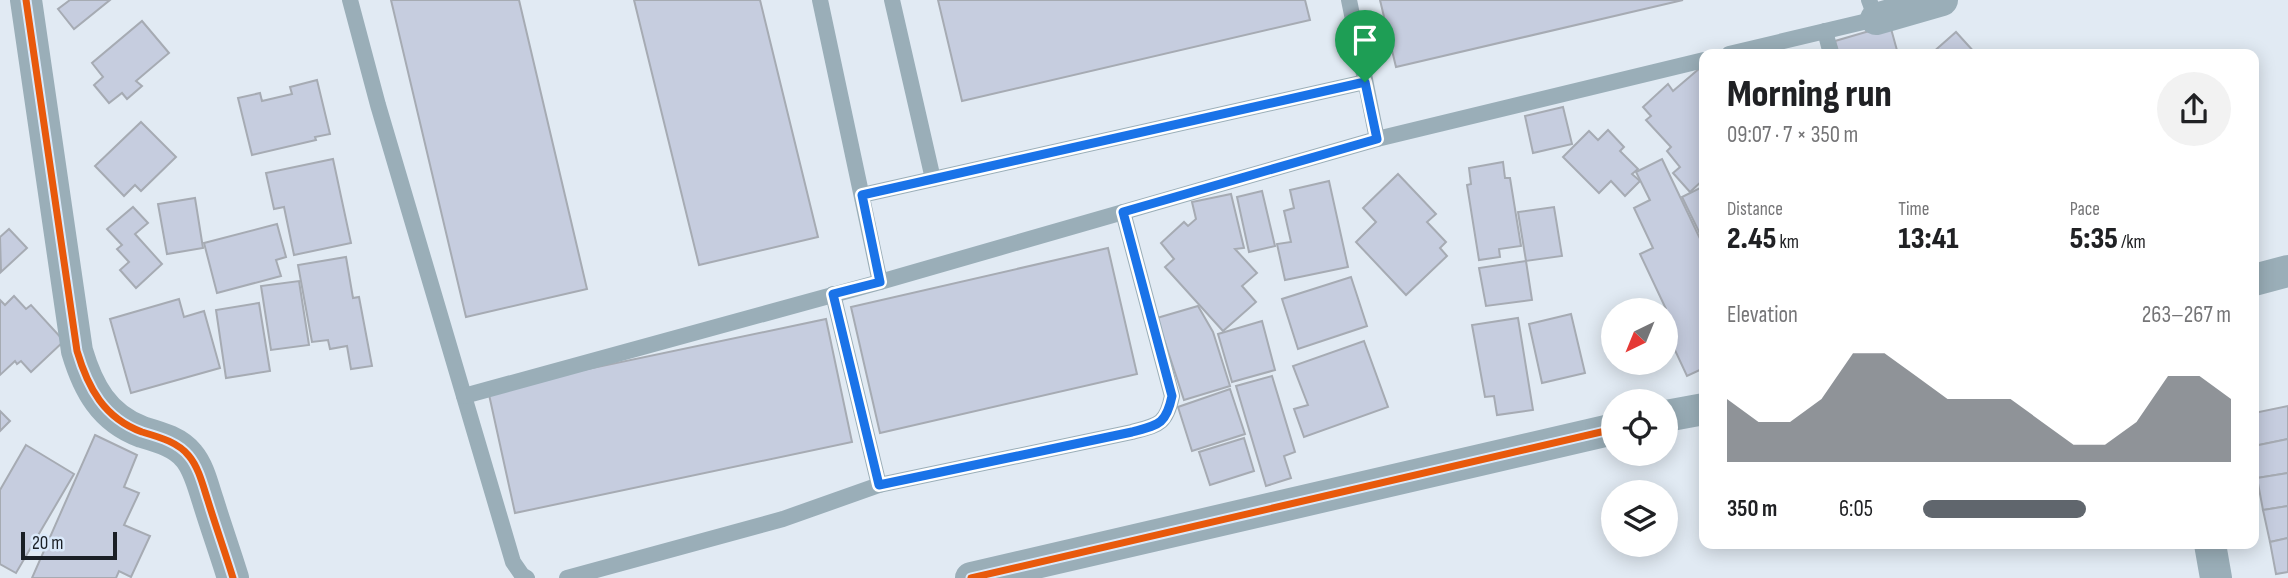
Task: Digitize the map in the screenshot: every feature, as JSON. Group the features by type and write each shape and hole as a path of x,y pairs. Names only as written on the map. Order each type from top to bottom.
{"street":[{"path":"26,0 77,351 82,368 90,388 101,405 112,415 139,431 173,443 188,455 199,474 233,578"},
{"path":"1873,10 1942,0"},
{"path":"2259,279 2288,271"},
{"path":"1678,414 1699,410"},
{"path":"971,578 1601,432"},
{"path":"2211,549 2216,578"}],"lane":[{"path":"349,0 513,562 527,578"},
{"path":"820,0 880,282"},
{"path":"892,0 933,179"},
{"path":"1349,0 1377,139"},
{"path":"1750,49 1825,31 1873,10"},
{"path":"1825,31 1830,49"},
{"path":"464,396 880,282 1377,139 1699,61"},
{"path":"862,195 1365,82"},
{"path":"567,578 783,519 879,485 1155,425 1166,417 1172,396 1123,212"},
{"path":"833,294 879,485"}],"building":[{"path":"70,0 110,0 74,29 58,9"},
{"path":"391,0 519,0 587,289 466,317"},
{"path":"634,0 760,0 818,237 699,265"},
{"path":"938,0 1305,0 1310,20 962,101"},
{"path":"1380,0 1683,0 1396,67"},
{"path":"142,21 169,53 136,81 142,86 127,99 122,93 109,103 94,85 103,77 92,63"},
{"path":"1890,25 1897,49 1837,49 1835,41"},
{"path":"1956,32 1971,49 1937,49"},
{"path":"1699,69 1699,184 1690,192 1673,173 1680,167 1667,151 1671,147 1646,120 1651,116 1643,107 1668,84 1673,91"},
{"path":"317,80 330,134 315,137 316,140 252,155 238,98 260,93 262,101 292,94 290,87"},
{"path":"1563,107 1572,144 1533,153 1525,116"},
{"path":"141,122 176,157 141,191 135,185 124,196 95,166"},
{"path":"1608,130 1624,147 1620,151 1638,169 1632,174 1640,181 1625,196 1611,181 1599,193 1563,157 1589,131 1598,140"},
{"path":"333,159 351,243 294,255 284,207 274,209 266,173"},
{"path":"1662,159 1699,237 1699,370 1687,376 1678,357 1678,298 1661,298 1640,254 1653,248 1634,208 1650,200 1636,172"},
{"path":"1503,162 1505,178 1510,178 1521,246 1499,249 1500,257 1479,260 1467,185 1471,184 1469,168"},
{"path":"1398,174 1436,214 1427,222 1446,242 1440,248 1447,256 1406,295 1356,242 1376,222 1363,208"},
{"path":"1329,181 1348,267 1285,280 1277,244 1291,242 1284,211 1294,208 1290,190"},
{"path":"1699,188 1699,232 1682,197"},
{"path":"1262,191 1275,246 1249,252 1237,197"},
{"path":"1231,194 1244,248 1235,249 1257,273 1242,286 1256,302 1223,331 1165,267 1174,259 1161,243 1184,222 1188,226 1196,219 1192,202"},
{"path":"195,198 203,248 167,254 158,204"},
{"path":"133,207 148,223 135,234 162,264 136,288 120,270 129,262 117,249 122,245 107,229"},
{"path":"1554,207 1562,256 1526,261 1518,212"},
{"path":"277,224 286,257 276,260 281,276 217,293 204,243"},
{"path":"9,229 27,248 1,272 0,237"},
{"path":"1108,248 1137,374 880,433 851,307"},
{"path":"346,257 353,298 359,297 372,366 351,369 347,346 330,349 328,340 312,342 298,265"},
{"path":"1526,261 1532,300 1486,306 1479,268"},
{"path":"1351,277 1367,326 1298,349 1282,299"},
{"path":"299,281 309,345 271,350 261,286"},
{"path":"14,296 26,309 31,305 64,341 31,372 21,361 17,364 15,361 0,375 0,300 5,305"},
{"path":"179,299 184,317 204,311 220,368 131,393 110,319"},
{"path":"259,303 270,371 226,378 216,310"},
{"path":"1198,306 1213,332 1230,386 1184,400 1157,318"},
{"path":"1571,314 1585,373 1542,383 1529,324"},
{"path":"1518,318 1533,410 1497,415 1494,396 1485,397 1472,325"},
{"path":"826,319 852,442 515,513 488,390"},
{"path":"1262,321 1275,370 1232,382 1218,334"},
{"path":"1364,341 1388,407 1304,437 1294,409 1308,405 1293,366"},
{"path":"1272,376 1295,452 1284,456 1291,478 1266,486 1236,386"},
{"path":"1230,389 1245,434 1192,451 1178,407"},
{"path":"2288,406 2288,439 2259,445 2259,412"},
{"path":"0,411 10,421 0,431"},
{"path":"95,435 137,455 124,487 139,493 124,525 150,536 131,577 119,571 116,578 32,578"},
{"path":"1244,438 1254,471 1210,485 1199,452"},
{"path":"2288,439 2288,473 2259,478 2259,445"},
{"path":"26,445 74,474 16,573 0,564 0,490"},
{"path":"2288,473 2288,506 2263,510 2259,478"},
{"path":"2288,506 2288,538 2270,542 2263,510"},
{"path":"2288,538 2288,572 2276,574 2270,542"}],"cycle path":[{"path":"26,0 81,365 99,400 117,419 185,451 200,477 233,578"},
{"path":"971,578 1601,432"}],"route":[{"path":"1365,82 1377,139 1123,212 1172,396 1170,408 1161,422 1132,432 879,485 833,294 880,282 862,195 1365,82"}]}
